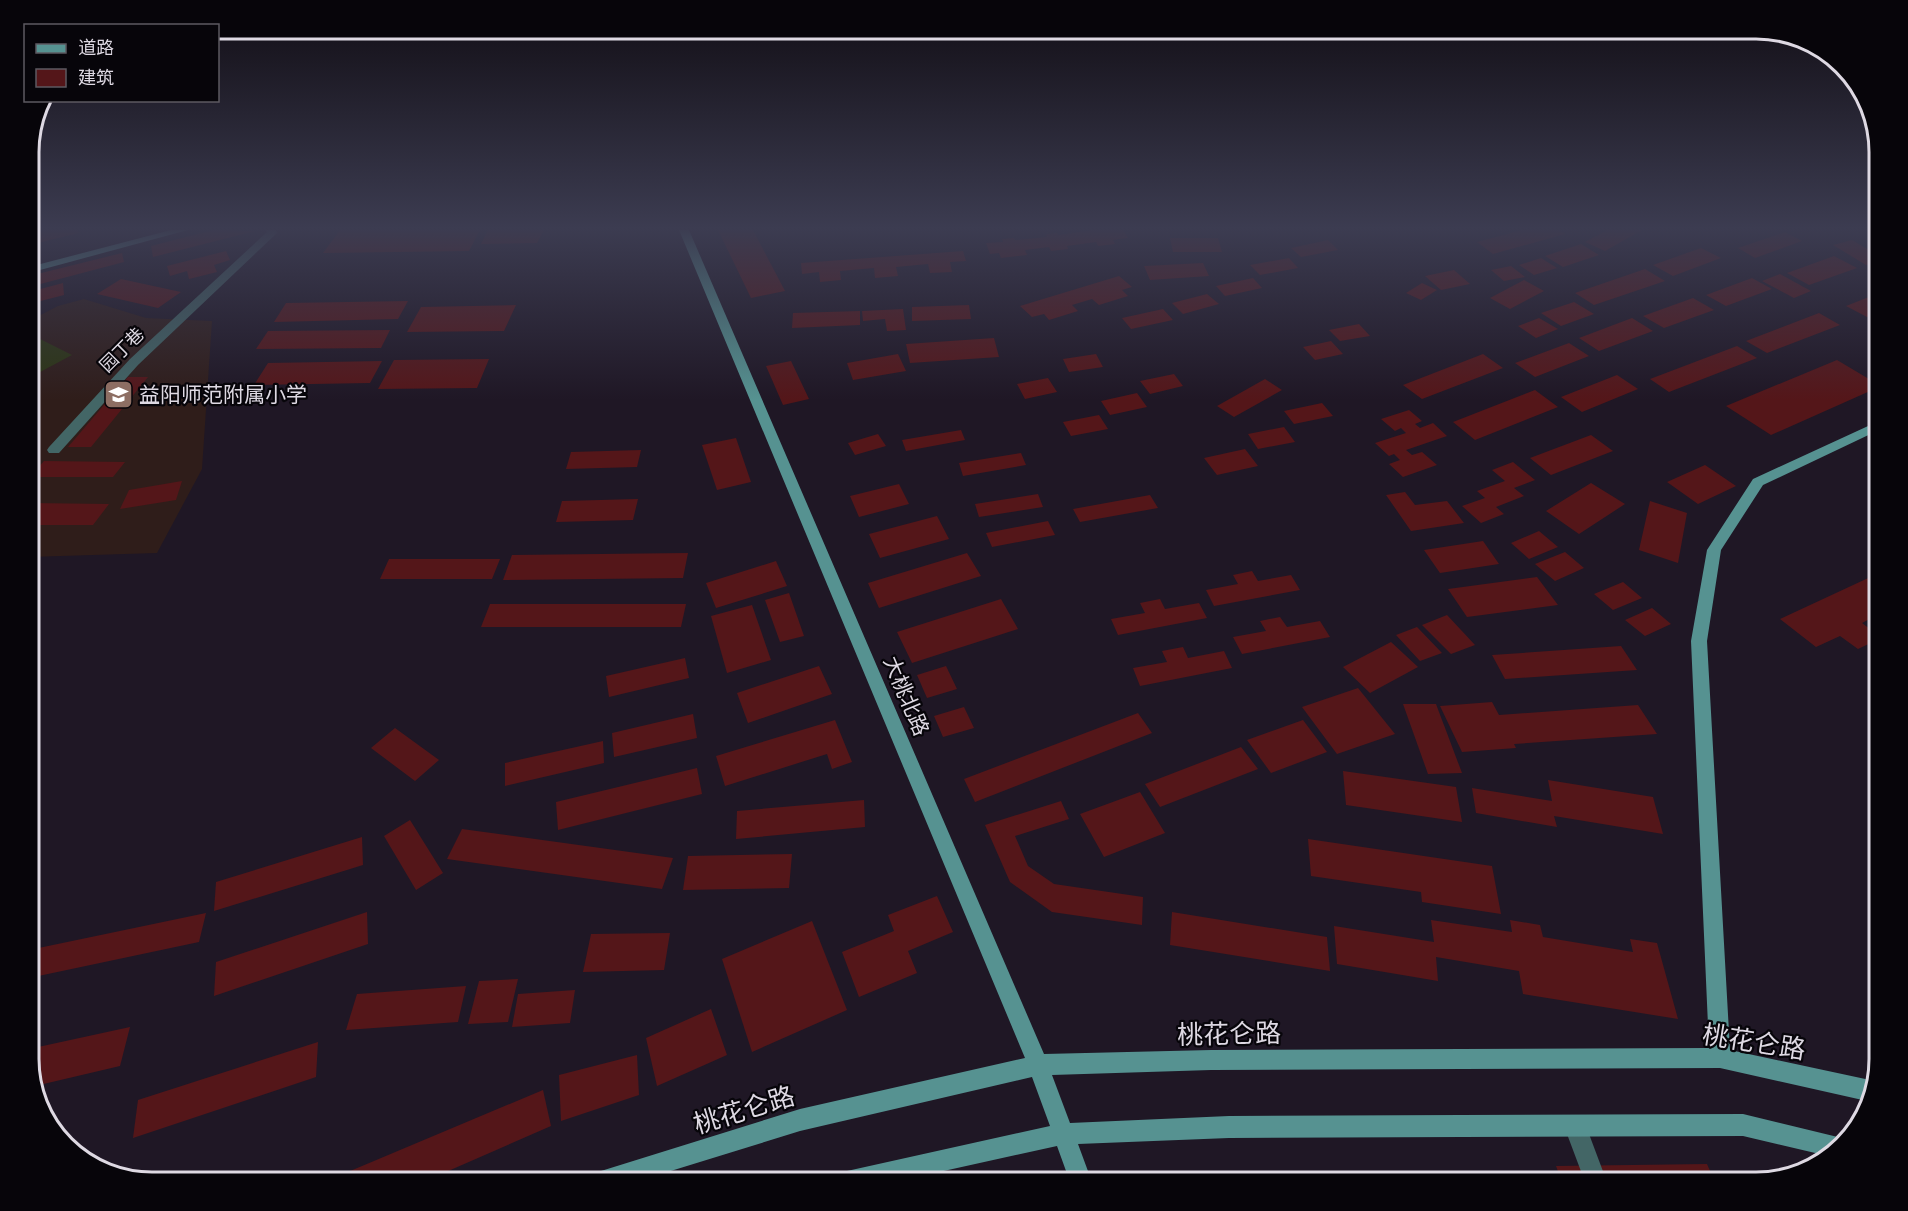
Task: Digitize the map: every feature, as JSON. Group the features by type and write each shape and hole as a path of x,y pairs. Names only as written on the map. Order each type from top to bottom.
{"street":[{"name":"园丁巷","path":"54,450 135,362 215,287"},
{"name":"大桃北路","path":"708,287 1038,1065 1077,1172"},
{"path":"1720,1058 1699,641 1714,550 1758,483 1869,430"},
{"name":"桃花仑路","path":"633,1172 800,1120 1038,1065 1212,1060 1720,1058 1864,1090"},
{"path":"1575,1125 1592,1172"},
{"path":"892,1172 1064,1134 1229,1127 1743,1125 1829,1145"}],"shaded area":[{"name":"益阳师范附属小学","path":"84,299 146,318 212,321 202,469 157,553 39,557 39,316 58,306"}],"green space":[{"path":"39,338 72,355 39,373"}],"building":[{"path":"63,287 64,295 39,301 39,289"},
{"path":"109,287 156,287 181,292 158,308 97,294"},
{"path":"745,287 783,287 785,291 751,298"},
{"path":"1084,287 1132,287 1122,290 1128,296 1099,305 1092,299 1072,305 1078,311 1049,320 1044,314 1032,317 1020,306"},
{"path":"1216,287 1262,288 1225,296"},
{"path":"1416,287 1430,287 1437,290 1421,300 1406,293"},
{"path":"1437,287 1458,287 1441,290"},
{"path":"1512,287 1536,287 1544,291 1510,309 1490,298"},
{"path":"1594,287 1649,287 1594,305 1575,293"},
{"path":"1729,287 1767,287 1772,289 1726,306 1706,295"},
{"path":"1772,287 1803,287 1811,291 1794,298"},
{"path":"1207,294 1219,304 1183,314 1172,303"},
{"path":"1869,297 1869,316 1867,317 1846,306"},
{"path":"1693,298 1714,310 1664,328 1643,316"},
{"path":"408,301 398,319 274,322 286,303"},
{"path":"1574,302 1594,314 1561,326 1541,313"},
{"path":"516,305 504,331 407,332 421,307"},
{"path":"969,305 971,319 912,321 912,307"},
{"path":"903,309 906,330 887,331 885,319 863,321 862,311"},
{"path":"1163,309 1173,320 1131,329 1122,318"},
{"path":"860,311 860,325 792,328 793,313"},
{"path":"1819,313 1840,325 1767,353 1746,341"},
{"path":"1539,318 1558,329 1536,338 1518,326"},
{"path":"1632,318 1653,331 1599,351 1579,338"},
{"path":"1359,324 1370,336 1340,341 1329,330"},
{"path":"390,330 381,348 256,349 268,331"},
{"path":"994,338 999,357 910,363 906,344"},
{"path":"1331,341 1343,354 1315,360 1303,347"},
{"path":"1569,343 1589,356 1535,377 1515,363"},
{"path":"1737,346 1757,358 1669,392 1650,379"},
{"path":"898,354 906,371 853,380 847,363"},
{"path":"1096,354 1103,367 1069,372 1063,359"},
{"path":"1483,354 1503,368 1422,399 1403,385"},
{"path":"489,359 477,388 378,389 394,360"},
{"path":"1837,360 1869,379 1869,391 1771,435 1726,406"},
{"path":"382,361 370,383 254,385 268,363"},
{"path":"791,361 809,399 783,405 766,366"},
{"path":"1174,374 1183,386 1150,394 1140,381"},
{"path":"1617,375 1638,389 1582,412 1561,397"},
{"path":"128,377 148,377 91,447 68,447"},
{"path":"1048,378 1057,392 1025,399 1017,384"},
{"path":"1265,379 1282,390 1234,417 1217,406"},
{"path":"1535,390 1558,407 1475,440 1453,422"},
{"path":"1137,393 1147,407 1110,415 1101,401"},
{"path":"1322,403 1333,416 1294,424 1284,411"},
{"path":"1409,410 1422,421 1415,424 1420,428 1433,423 1447,436 1406,450 1412,455 1422,452 1437,465 1403,477 1389,464 1400,460 1394,454 1389,456 1375,443 1406,433 1401,428 1395,431 1381,419"},
{"path":"1099,415 1108,429 1071,436 1063,422"},
{"path":"1284,427 1295,442 1258,449 1248,434"},
{"path":"961,430 965,440 906,451 902,440"},
{"path":"878,434 886,446 855,455 848,443"},
{"path":"1591,435 1613,451 1551,475 1530,458"},
{"path":"736,438 751,482 717,490 702,445"},
{"path":"1245,449 1258,466 1217,475 1204,458"},
{"path":"641,450 637,467 566,469 571,452"},
{"path":"1021,453 1026,465 963,476 959,463"},
{"path":"44,461 125,462 113,477 39,477 39,467"},
{"path":"1513,462 1535,480 1514,488 1524,496 1496,507 1504,514 1481,523 1462,506 1485,498 1477,491 1505,481 1492,470"},
{"path":"1705,465 1736,486 1698,504 1667,482"},
{"path":"182,481 176,500 120,509 129,490"},
{"path":"1591,483 1625,504 1579,534 1546,511"},
{"path":"899,484 909,504 859,517 850,496"},
{"path":"1405,492 1415,505 1447,501 1464,523 1411,531 1386,495"},
{"path":"1038,494 1043,507 979,517 975,504"},
{"path":"1150,495 1158,508 1080,522 1073,509"},
{"path":"638,499 633,520 556,522 562,501"},
{"path":"1650,501 1687,513 1678,563 1639,550"},
{"path":"39,503 109,504 93,525 39,525"},
{"path":"937,516 949,539 880,558 869,534"},
{"path":"1048,521 1055,535 992,547 986,533"},
{"path":"1539,531 1558,547 1529,559 1511,543"},
{"path":"1483,541 1499,564 1440,573 1424,550"},
{"path":"1565,552 1584,568 1555,581 1535,564"},
{"path":"688,553 683,578 503,580 512,555"},
{"path":"967,553 981,576 879,608 868,583"},
{"path":"389,559 500,559 492,579 380,579"},
{"path":"776,561 787,586 716,608 706,583"},
{"path":"1252,571 1258,581 1291,575 1300,590 1214,606 1206,590 1238,584 1233,575"},
{"path":"1537,577 1558,605 1467,617 1448,589"},
{"path":"1869,578 1869,619 1862,623 1869,628 1869,644 1858,649 1840,636 1816,647 1780,619"},
{"path":"1623,582 1642,598 1613,610 1594,594"},
{"path":"789,593 804,636 780,642 765,600"},
{"path":"1001,599 1018,629 912,663 897,632"},
{"path":"1160,599 1165,609 1199,603 1207,618 1118,635 1111,619 1145,613 1140,603"},
{"path":"490,604 686,604 681,627 481,627"},
{"path":"752,605 771,660 727,673 711,616"},
{"path":"1652,608 1671,624 1645,636 1625,620"},
{"path":"1447,615 1475,645 1451,654 1422,625"},
{"path":"1280,617 1287,627 1320,621 1330,637 1242,654 1233,637 1266,631 1260,621"},
{"path":"1417,627 1442,653 1420,661 1396,635"},
{"path":"1391,642 1418,667 1370,693 1343,667"},
{"path":"1621,646 1637,670 1505,679 1492,655"},
{"path":"1183,647 1188,658 1224,651 1232,668 1140,686 1133,668 1167,662 1162,651"},
{"path":"685,658 689,678 609,697 606,676"},
{"path":"819,666 832,694 748,723 737,693"},
{"path":"946,666 957,689 927,698 917,675"},
{"path":"1358,688 1395,734 1337,754 1302,707"},
{"path":"1492,702 1499,715 1638,705 1657,734 1514,744 1516,748 1462,752 1440,706"},
{"path":"1403,704 1436,704 1462,773 1428,774"},
{"path":"964,707 974,728 943,737 934,716"},
{"path":"1138,713 1152,733 975,802 964,779"},
{"path":"693,714 697,738 614,757 612,733"},
{"path":"835,720 852,762 832,769 827,754 725,786 716,756"},
{"path":"1303,720 1327,752 1271,773 1247,740"},
{"path":"395,728 439,760 415,781 371,748"},
{"path":"603,741 604,763 505,786 505,763"},
{"path":"1241,747 1258,769 1160,807 1145,784"},
{"path":"697,768 702,794 558,830 556,802"},
{"path":"1343,771 1456,787 1462,822 1346,805"},
{"path":"1548,780 1653,797 1663,834 1554,816 1557,827 1476,813 1472,788 1552,801"},
{"path":"1140,792 1165,833 1104,857 1080,814"},
{"path":"864,800 865,827 736,839 737,811"},
{"path":"1061,801 1069,819 1015,836 1028,866 1054,884 1143,897 1142,925 1052,912 1010,882 985,825"},
{"path":"410,820 443,873 416,890 384,836"},
{"path":"462,829 673,858 662,889 447,859"},
{"path":"362,837 363,865 214,911 216,882"},
{"path":"1308,839 1492,866 1501,914 1422,902 1421,892 1311,876"},
{"path":"792,854 789,888 683,890 688,856"},
{"path":"937,896 953,932 908,951 917,973 859,997 842,952 894,931 888,915"},
{"path":"367,912 368,944 214,996 216,962"},
{"path":"1172,912 1327,937 1330,971 1170,945"},
{"path":"206,913 199,942 39,976 39,948"},
{"path":"1431,920 1512,932 1510,920 1540,925 1543,937 1633,952 1630,939 1657,943 1678,1019 1523,994 1519,971 1436,957 1438,981 1337,964 1334,926 1434,942"},
{"path":"812,921 847,1010 752,1052 722,959"},
{"path":"670,933 664,970 583,972 591,934"},
{"path":"518,979 508,1022 468,1024 479,981"},
{"path":"466,986 458,1022 346,1030 357,994"},
{"path":"575,990 570,1023 512,1027 518,994"},
{"path":"711,1009 727,1055 657,1086 646,1038"},
{"path":"130,1027 120,1066 42,1084 39,1047"},
{"path":"318,1042 316,1077 133,1138 138,1100"},
{"path":"637,1055 639,1095 561,1121 559,1075"},
{"path":"543,1090 551,1126 446,1172 348,1172"},
{"path":"1707,1164 1711,1172 1558,1172 1556,1166"}],"place":[{"name":"益阳师范附属小学","path":"118,395"}]}
